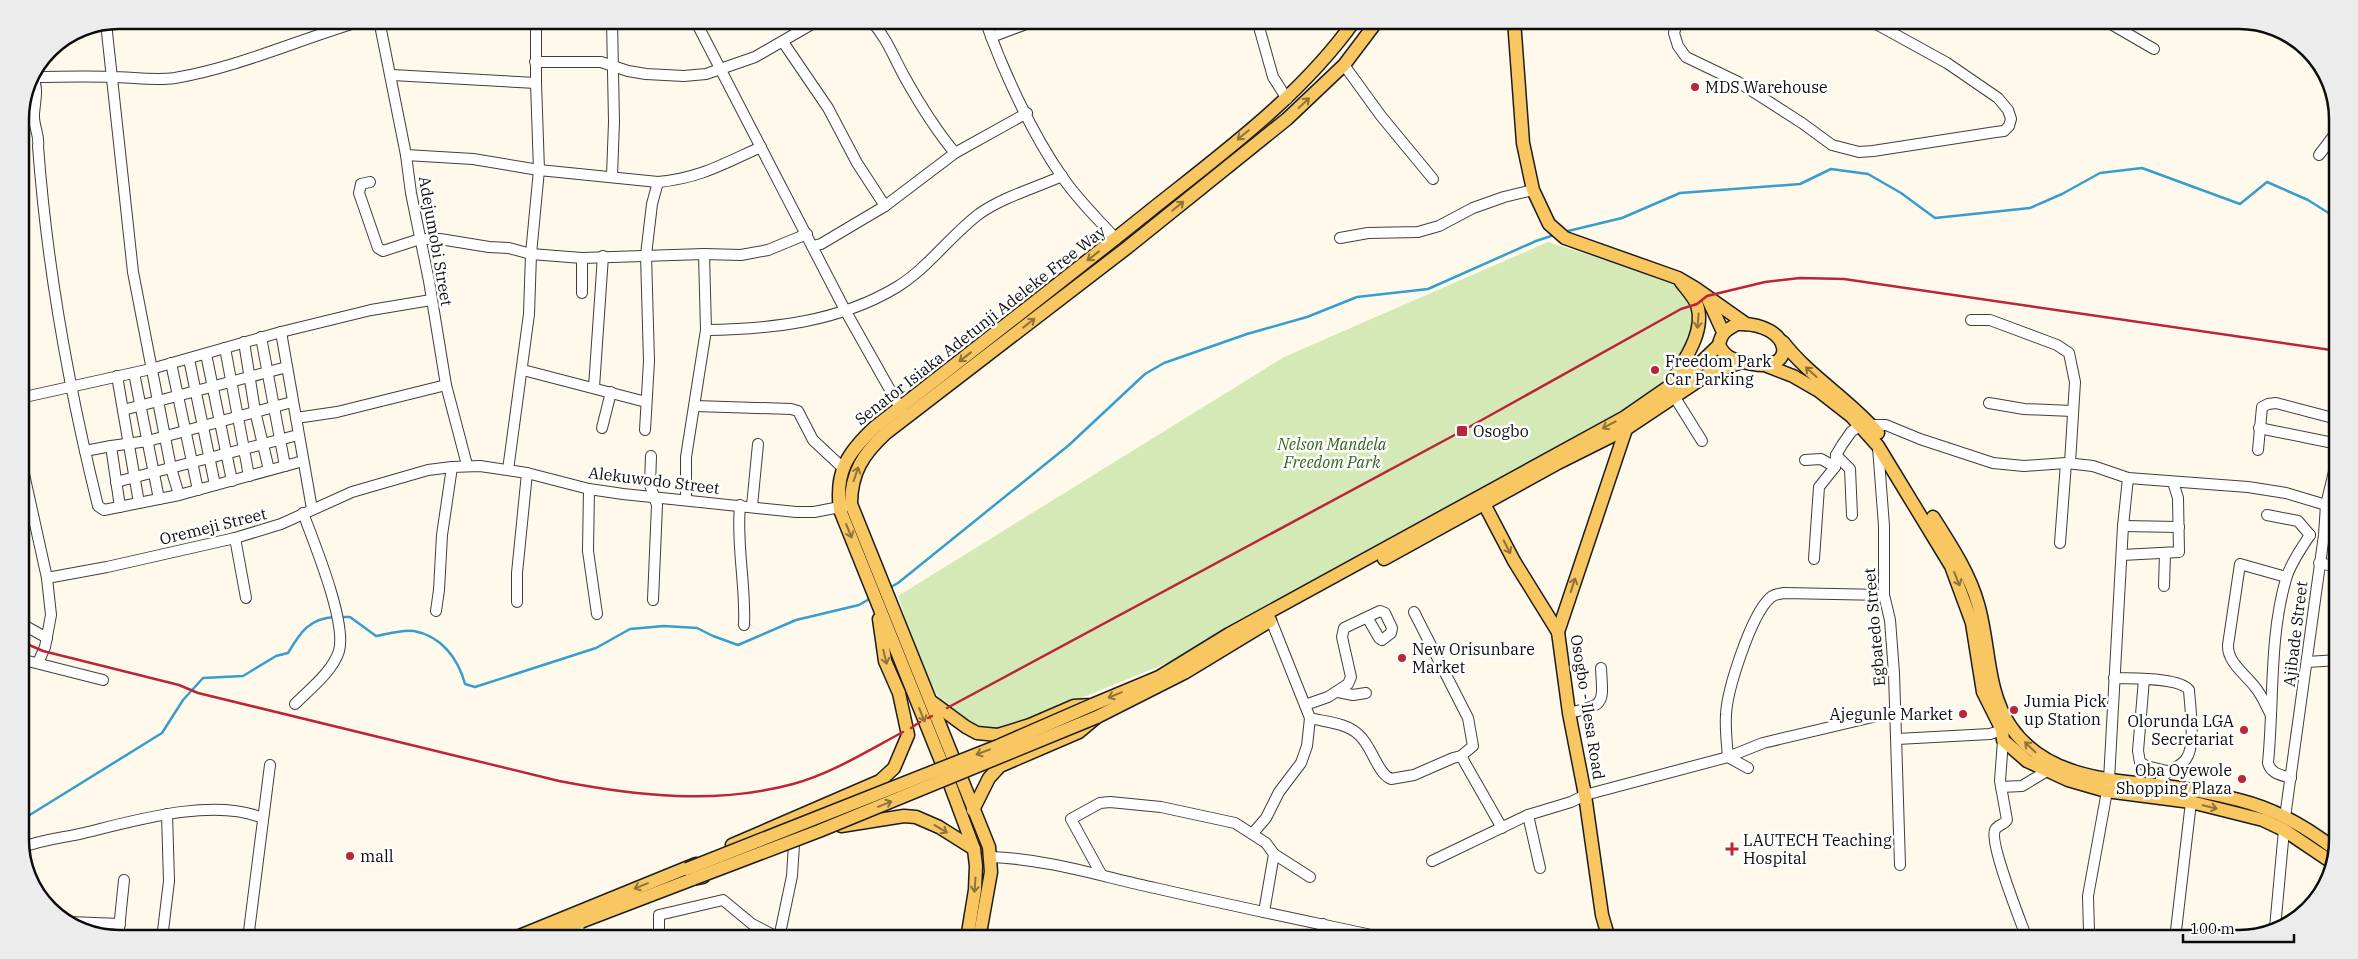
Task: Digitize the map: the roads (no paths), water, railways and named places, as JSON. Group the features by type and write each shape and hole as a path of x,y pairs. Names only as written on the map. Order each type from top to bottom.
{"main road":[{"path":"1341,40 1349,29"},
{"path":"1341,40 1354,29"},
{"path":"1356,52 1372,29"},
{"path":"1356,52 1368,43 1378,29"},
{"path":"1515,29 1523,143 1534,190 1558,234 1678,278 1746,324"},
{"name":"Senator Isiaka Adetunji Adeleke Free Way","path":"845,506 860,462 869,449 903,413 1287,99 1341,40"},
{"name":"Senator Isiaka Adetunji Adeleke Free Way","path":"880,598 838,488 843,468 859,442 903,413 1128,246 1287,119 1356,52"},
{"path":"1191,178 1200,188"},
{"path":"1670,393 1689,352 1699,316 1694,300 1678,278"},
{"path":"557,930 1159,677 1229,634 1482,499 1626,429 1670,393 1719,346 1723,332 1707,297"},
{"path":"1723,332 1737,324 1746,324 1769,331 1865,425 1952,566 1972,623 1983,692 2002,735 2028,761 2047,771 2107,786 2189,796"},
{"path":"1767,366 1781,357 1784,350 1782,342"},
{"path":"1719,346 1728,358 1767,366 1793,376 1819,391 1883,439 1960,559 1978,604 1996,697 2011,727 2028,747 2049,762 2107,786 2159,786 2263,820 2284,829 2328,859"},
{"path":"537,930 690,874 819,831 1097,717 1184,673 1271,620 1625,417 1710,373 1742,362"},
{"name":"Osogbo - Ilesa Road","path":"1606,930 1602,915 1585,795 1569,713 1558,632 1626,429"},
{"path":"1482,499 1514,561 1558,632"},
{"path":"690,874 731,846 880,781 894,768 908,735 899,693 885,661 881,637 880,598"},
{"path":"880,598 932,702 991,856 991,872 981,930"},
{"path":"880,598 974,849 976,866 968,930"},
{"path":"932,702 966,728 988,735 1009,732 1074,706 1092,705"},
{"path":"973,810 989,778 1000,766 1079,732 1097,717"},
{"path":"690,874 717,875 848,824 904,816 923,819 974,849"},
{"path":"2284,829 2303,826 2329,845"}],"street":[{"path":"40,76 112,77 150,80 203,72 337,29"},
{"name":"Adejumobi Street","path":"381,29 392,76 411,194 446,385 467,465"},
{"path":"508,470 512,431 523,370 529,314 531,254 539,170 536,29"},
{"path":"612,29 614,66 612,176"},
{"path":"700,29 845,310 903,413"},
{"path":"536,62 601,62 628,72 684,76 706,74 721,70 783,42 802,29"},
{"path":"878,29 891,48 921,107 955,153"},
{"path":"988,29 1027,113 1062,176 1116,239"},
{"path":"991,37 1013,29"},
{"path":"1260,29 1273,77 1287,99"},
{"path":"1675,29 1674,34 1678,46 1686,57 1738,82 1802,123 1832,145 1859,152 1873,151 2004,131 2009,126 2011,119 2008,110 1998,98 1947,63 1885,29"},
{"path":"2120,29 2154,49"},
{"path":"107,30 127,228 151,369 159,401 171,468 179,495"},
{"path":"783,42 828,108 857,163 885,206"},
{"path":"1344,65 1380,116 1433,179"},
{"path":"392,76 536,82"},
{"path":"36,84 34,114 39,138 39,156 46,219 70,385 98,506 104,510 179,495 304,461"},
{"path":"813,246 821,244 885,206 955,153 1027,113"},
{"path":"2319,155 2329,142"},
{"path":"406,154 473,159 539,170 658,182 711,171 760,147"},
{"path":"706,330 769,328 798,324 868,303 897,287 918,272 971,221 989,208 1062,176"},
{"path":"370,182 361,184 360,193 378,248 383,251 420,239 465,242 489,247 509,248 531,254 582,258 646,255 741,255 768,250 807,234"},
{"path":"645,430 649,361 646,255 652,204 658,182"},
{"path":"1340,238 1368,233 1418,232 1439,226 1473,208 1504,197 1534,190"},
{"path":"686,500 686,457 706,330 704,254"},
{"path":"594,387 603,256"},
{"path":"582,258 582,293"},
{"path":"29,396 70,385 151,369 281,332 371,310 431,300"},
{"path":"1971,320 1990,320 2057,344 2069,354 2075,382 2072,411 2073,443 2068,463 2060,543"},
{"path":"281,332 304,461 308,511 340,629 340,649 334,661 295,704"},
{"path":"261,338 284,466"},
{"path":"244,342 255,411 269,470"},
{"path":"225,348 249,476"},
{"path":"206,354 232,481"},
{"path":"189,358 208,460 215,485"},
{"path":"171,363 198,490"},
{"path":"124,410 195,393 231,381 287,367"},
{"path":"523,370 646,402"},
{"path":"134,373 159,499"},
{"path":"117,376 139,503"},
{"path":"296,418 337,412 446,385"},
{"path":"602,428 611,392"},
{"path":"1670,393 1702,441"},
{"path":"84,451 148,441 292,402"},
{"path":"1989,403 2024,409 2072,411"},
{"path":"2258,450 2262,407 2268,404 2276,403 2329,417"},
{"path":"695,406 790,409 798,411 813,440 843,468"},
{"path":"1814,559 1819,487 1834,466 1836,456 1851,432 1865,425 1886,425 1920,439 1993,463 2024,466 2068,463 2093,466 2128,478 2248,487 2286,493 2326,505"},
{"path":"2259,428 2329,442"},
{"path":"116,482 208,460 262,443 298,435"},
{"path":"752,506 758,444"},
{"path":"111,446 120,506"},
{"name":"Egbatedo Street","path":"1878,446 1884,526 1884,595 1891,638 1897,739 1900,865"},
{"path":"651,456 650,485 657,505 653,600"},
{"path":"1836,456 1850,469 1852,515"},
{"path":"1805,460 1821,459 1834,466"},
{"name":"Alekuwodo Street","path":"467,465 527,473 589,489 686,500 814,512 845,506"},
{"name":"Oremeji Street","path":"47,578 107,567 235,538 281,524 352,492 428,470 467,465"},
{"path":"436,612 442,535 452,467"},
{"path":"517,602 517,573 527,473"},
{"path":"2089,930 2088,896 2107,786 2123,526 2128,478"},
{"path":"2122,555 2179,552 2178,498 2174,482"},
{"path":"589,489 588,551 597,614"},
{"name":"Ajibade Street","path":"2276,922 2284,829 2329,492"},
{"path":"29,503 47,578 51,616 47,638 38,663"},
{"path":"740,505 738,525 745,603 744,625"},
{"path":"2267,515 2298,521 2310,535 2324,535"},
{"path":"2123,526 2179,527"},
{"path":"2291,778 2274,773 2268,766 2272,716 2273,663 2286,577 2310,535"},
{"path":"235,538 246,598"},
{"path":"2164,586 2165,553"},
{"path":"2319,563 2329,565"},
{"path":"2272,716 2257,688 2228,653 2228,645 2240,564 2286,577"},
{"path":"1728,757 1726,715 1730,692 1742,651 1758,615 1770,598 1784,593 1884,595"},
{"path":"1310,718 1342,725 1358,733 1369,746 1381,771 1391,779 1414,775 1461,756 1473,746 1468,718 1414,612"},
{"path":"1305,704 1338,692 1348,684 1351,677 1342,632 1344,628 1367,617"},
{"path":"1253,833 1266,818 1280,792 1301,763 1307,746 1310,718 1271,620"},
{"path":"29,628 47,638"},
{"path":"29,661 81,676 103,680"},
{"path":"2307,662 2329,661"},
{"path":"1569,713 1596,706 1599,703 1602,698 1601,668"},
{"path":"2114,678 2144,679 2182,684 2190,690 2191,745 2188,756 2179,766 2167,771 2146,766 2140,762 2138,751 2144,679"},
{"path":"1338,692 1353,695 1366,693"},
{"path":"1432,861 1528,815 1571,802 1585,795 1728,757 1763,743 1894,712"},
{"path":"1897,739 2002,735 2001,787 2007,820 1994,830 1998,859 2024,930"},
{"path":"1461,756 1502,828"},
{"path":"1728,757 1748,768"},
{"path":"249,930 270,765"},
{"path":"2001,787 2022,786 2047,771"},
{"path":"2159,786 2167,771"},
{"path":"2176,930 2189,796"},
{"path":"1101,874 1071,818 1100,803 1110,802 1160,807 1235,823 1253,833 1266,843 1274,854 1310,877"},
{"path":"29,845 48,839 82,834 167,814 232,810 249,812 262,818"},
{"path":"163,930 169,882 167,814"},
{"path":"1528,815 1540,868"},
{"path":"782,930 792,876 794,844"},
{"path":"1264,912 1274,854"},
{"path":"991,856 1016,858 1101,874 1350,930"},
{"path":"119,930 124,880"},
{"path":"659,930 659,915 723,900 752,924 763,930"},
{"path":"578,921 578,930"},
{"path":"83,923 120,924"},
{"path":"1322,930 1323,924"}],"waterway":[{"path":"1564,232 1622,218 1680,193 1800,184 1831,169 1868,174 1901,193 1935,218 2030,208 2062,194 2100,173 2142,168 2240,204 2267,182 2308,200 2329,213"},
{"path":"889,588 898,583 1069,445 1145,374 1164,363 1247,334 1307,317 1357,297 1428,289 1536,241 1554,235"},
{"path":"340,617 350,617 376,636 400,631 414,631 432,638 440,643 453,657 465,684 475,687 596,648 630,629 664,626 697,628 738,645 796,620 859,605 871,598"},
{"path":"29,815 162,733 183,700 203,678 243,676 276,656 288,653 301,633 318,620 335,617"}],"railway":[{"path":"947,708 1462,431 1681,309 1697,304 1707,296 1765,282 1800,278 1844,279 2329,350"},
{"path":"29,645 43,651 179,685 198,693 559,781 647,794 706,796 764,791 793,784 836,768 903,732"},
{"path":"928,718 932,716"},
{"path":"911,728 920,722"}],"place":[{"name":"MDS Warehouse","path":"1695,87"},
{"name":"Freedom Park Car Parking","path":"1655,370"},
{"name":"Osogbo","path":"1462,431"},
{"name":"New Orisunbare Market","path":"1402,658"},
{"name":"Jumia Pick up Station","path":"2014,710"},
{"name":"Ajegunle Market","path":"1963,714"},
{"name":"Olorunda LGA Secretariat","path":"2244,730"},
{"name":"Oba Oyewole Shopping Plaza","path":"2242,779"},
{"name":"LAUTECH Teaching Hospital","path":"1732,849"},
{"name":"mall","path":"350,856"}],"park label":[{"name":"Nelson Mandela Freedom Park","path":"1332,453"}]}
